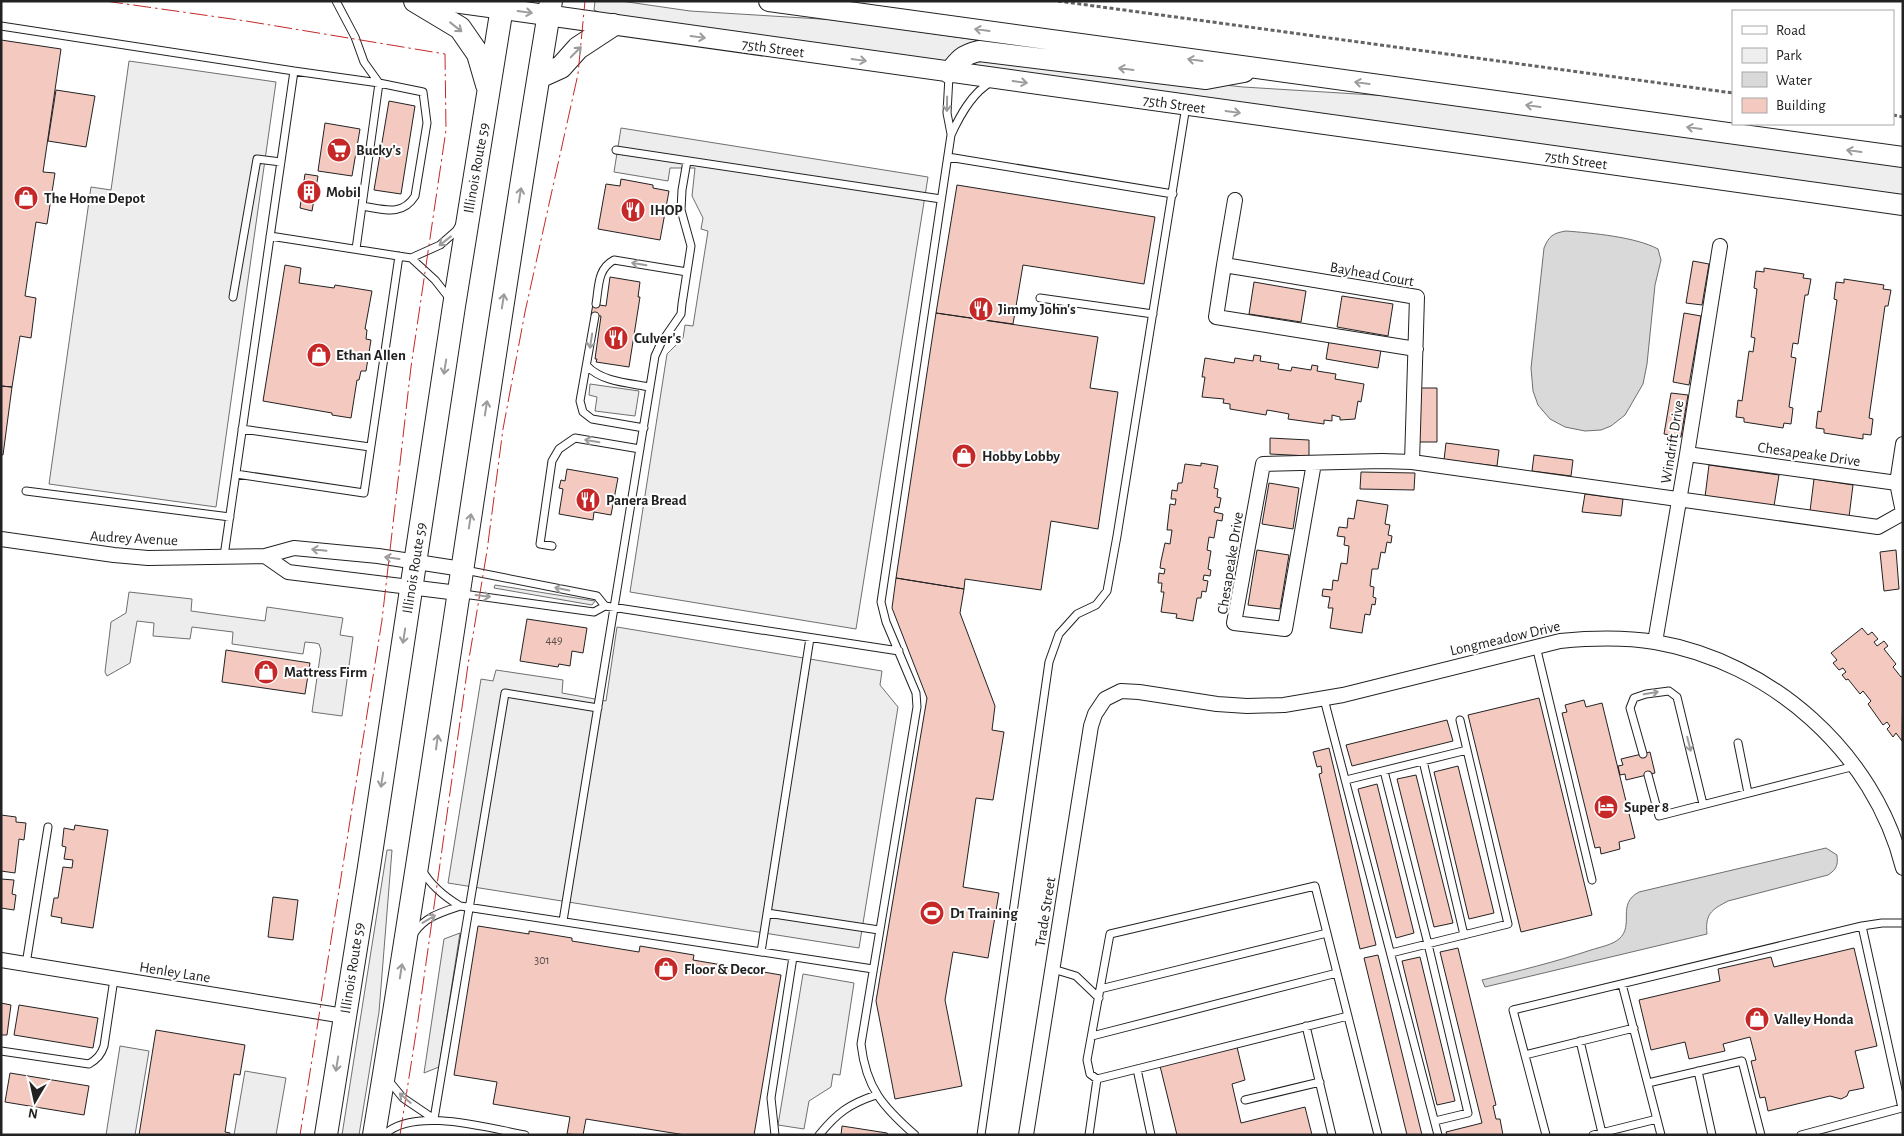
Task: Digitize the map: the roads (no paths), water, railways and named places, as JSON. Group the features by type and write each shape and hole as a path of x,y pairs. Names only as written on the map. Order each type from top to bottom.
{"main road":[{"path":"415,1 460,28 478,54 489,91"},
{"name":"75th Street","path":"446,1 550,8 613,25 1903,205"},
{"path":"769,1 1903,157"},
{"name":"Illinois Route 59","path":"326,1135 454,306 503,5"},
{"path":"374,1135 406,944 458,593 550,8"},
{"path":"539,78 561,67 578,48 613,25"},
{"path":"949,73 966,54 980,51 1206,79 1260,69"}],"street":[{"path":"1235,200 1216,317 1416,349"},
{"name":"Windrift Drive","path":"1655,642 1720,246"},
{"name":"Bayhead Court","path":"1224,265 1417,298 1412,462"},
{"path":"1903,444 1897,483 1903,513"},
{"name":"Chesapeake Drive","path":"1687,454 1897,483"},
{"name":"Chesapeake Drive","path":"1314,463 1285,629 1234,623 1263,464 1382,461 1412,462 1679,501 1878,527 1903,513"},
{"name":"Audrey Avenue","path":"1,539 148,558 265,556 294,548 462,569"},
{"path":"265,556 288,572 458,593"},
{"name":"Longmeadow Drive","path":"1105,699 1122,691 1217,704 1247,706 1284,704 1324,699 1536,646 1585,638 1629,639 1655,642 1687,649 1720,661 1762,682 1801,709 1856,766 1888,825 1903,868"},
{"name":"Trade Street","path":"1026,1135 1091,726 1095,714 1105,699"},
{"name":"Henley Lane","path":"1,960 344,1016"}],"lane":[{"path":"336,1 355,37 364,62 379,83 356,249"},
{"path":"1,26 379,83 422,92 427,123 415,196 410,205 402,210 362,206"},
{"path":"224,556 294,71"},
{"path":"949,73 947,113 951,135"},
{"path":"915,1135 890,1112 876,1095 863,1065 861,1044 917,707 916,693 886,622 880,602 951,135 959,117 972,100 983,87 996,79"},
{"path":"981,1135 1050,662 1059,634 1077,614 1096,605 1107,591 1186,106"},
{"path":"616,150 942,199"},
{"path":"948,157 1173,194"},
{"path":"233,298 257,159 281,162"},
{"path":"563,921 656,356 661,343 681,314 691,246 681,210 687,161"},
{"path":"411,258 440,245 456,231 469,211"},
{"path":"270,236 411,258 435,280 454,306"},
{"path":"236,474 364,493 400,256"},
{"path":"596,304 602,269 614,260 687,272"},
{"path":"1040,298 1153,314"},
{"path":"595,316 580,401 584,412 592,420 644,428"},
{"path":"587,366 598,375 606,378 650,387"},
{"path":"242,429 370,447"},
{"path":"552,546 540,544 552,461 559,449 575,438 640,449"},
{"path":"26,491 230,517"},
{"path":"462,569 597,596 605,606"},
{"path":"458,593 594,612 605,606 614,607 898,651"},
{"path":"761,952 810,638"},
{"path":"1536,646 1592,880"},
{"path":"1643,754 1630,708 1634,698 1668,690 1677,697 1703,804"},
{"path":"434,1119 505,693 598,708"},
{"path":"1324,699 1438,1135"},
{"path":"1391,953 1508,924 1460,720"},
{"path":"1738,743 1748,793"},
{"path":"1346,780 1467,750"},
{"path":"1423,761 1464,935"},
{"path":"1648,775 1659,816 1856,766"},
{"path":"1384,771 1428,944 1468,1114 1435,1121"},
{"path":"26,964 48,827"},
{"path":"418,864 436,888 446,898 460,906 873,969"},
{"path":"1348,1016 1097,1079 1090,1074 1087,1060 1110,934 1315,886 1327,933 1337,973 1348,1016 1378,1135"},
{"path":"406,944 420,925 430,918 460,906"},
{"path":"767,913 879,930"},
{"path":"1546,1135 1514,1010 1862,926 1882,922 1903,923"},
{"path":"1801,1135 1902,1108 1901,1096 1862,926"},
{"path":"1100,989 1327,933"},
{"path":"775,1135 771,1098 793,957"},
{"path":"1053,969 1076,976 1099,998"},
{"path":"1092,1036 1337,973"},
{"path":"1,1051 89,1064 102,1054 114,979"},
{"path":"1622,984 1661,1135"},
{"path":"1306,1026 1332,1135"},
{"path":"1525,1055 1634,1028"},
{"path":"1580,1041 1602,1133"},
{"path":"1648,1083 1742,1061 1761,1135"},
{"path":"1137,1069 1151,1135"},
{"path":"384,1071 389,1082 404,1098 434,1119"},
{"path":"1698,1071 1712,1135"},
{"path":"1089,1135 1097,1079"},
{"path":"1245,1100 1320,1082"},
{"path":"819,1135 842,1110 854,1102 876,1095"},
{"path":"384,1135 399,1125 434,1119 525,1135"},
{"path":"1593,1135 1657,1119"}],"water":[{"path":"1566,231 1614,236 1638,241 1658,249 1661,260 1655,285 1647,364 1643,384 1625,415 1611,426 1601,430 1585,431 1565,427 1550,419 1538,405 1533,391 1531,368 1544,248 1552,236"},
{"path":"1826,848 1837,855 1835,869 1831,873 1728,901 1710,913 1707,922 1707,934 1485,987 1482,980 1606,946 1616,941 1624,933 1626,927 1628,902 1639,892"}],"place":[{"name":"Bucky's","path":"339,150"},
{"name":"Mobil","path":"309,192"},
{"name":"The Home Depot","path":"26,198"},
{"name":"IHOP","path":"633,210"},
{"name":"Jimmy John's","path":"981,309"},
{"name":"Culver's","path":"616,338"},
{"name":"Ethan Allen","path":"319,355"},
{"name":"Hobby Lobby","path":"964,456"},
{"name":"Panera Bread","path":"588,500"},
{"name":"Mattress Firm","path":"266,672"},
{"name":"Super 8","path":"1606,807"},
{"name":"D1 Training","path":"932,913"},
{"name":"Floor & Decor","path":"666,969"},
{"name":"Valley Honda","path":"1757,1019"}]}
